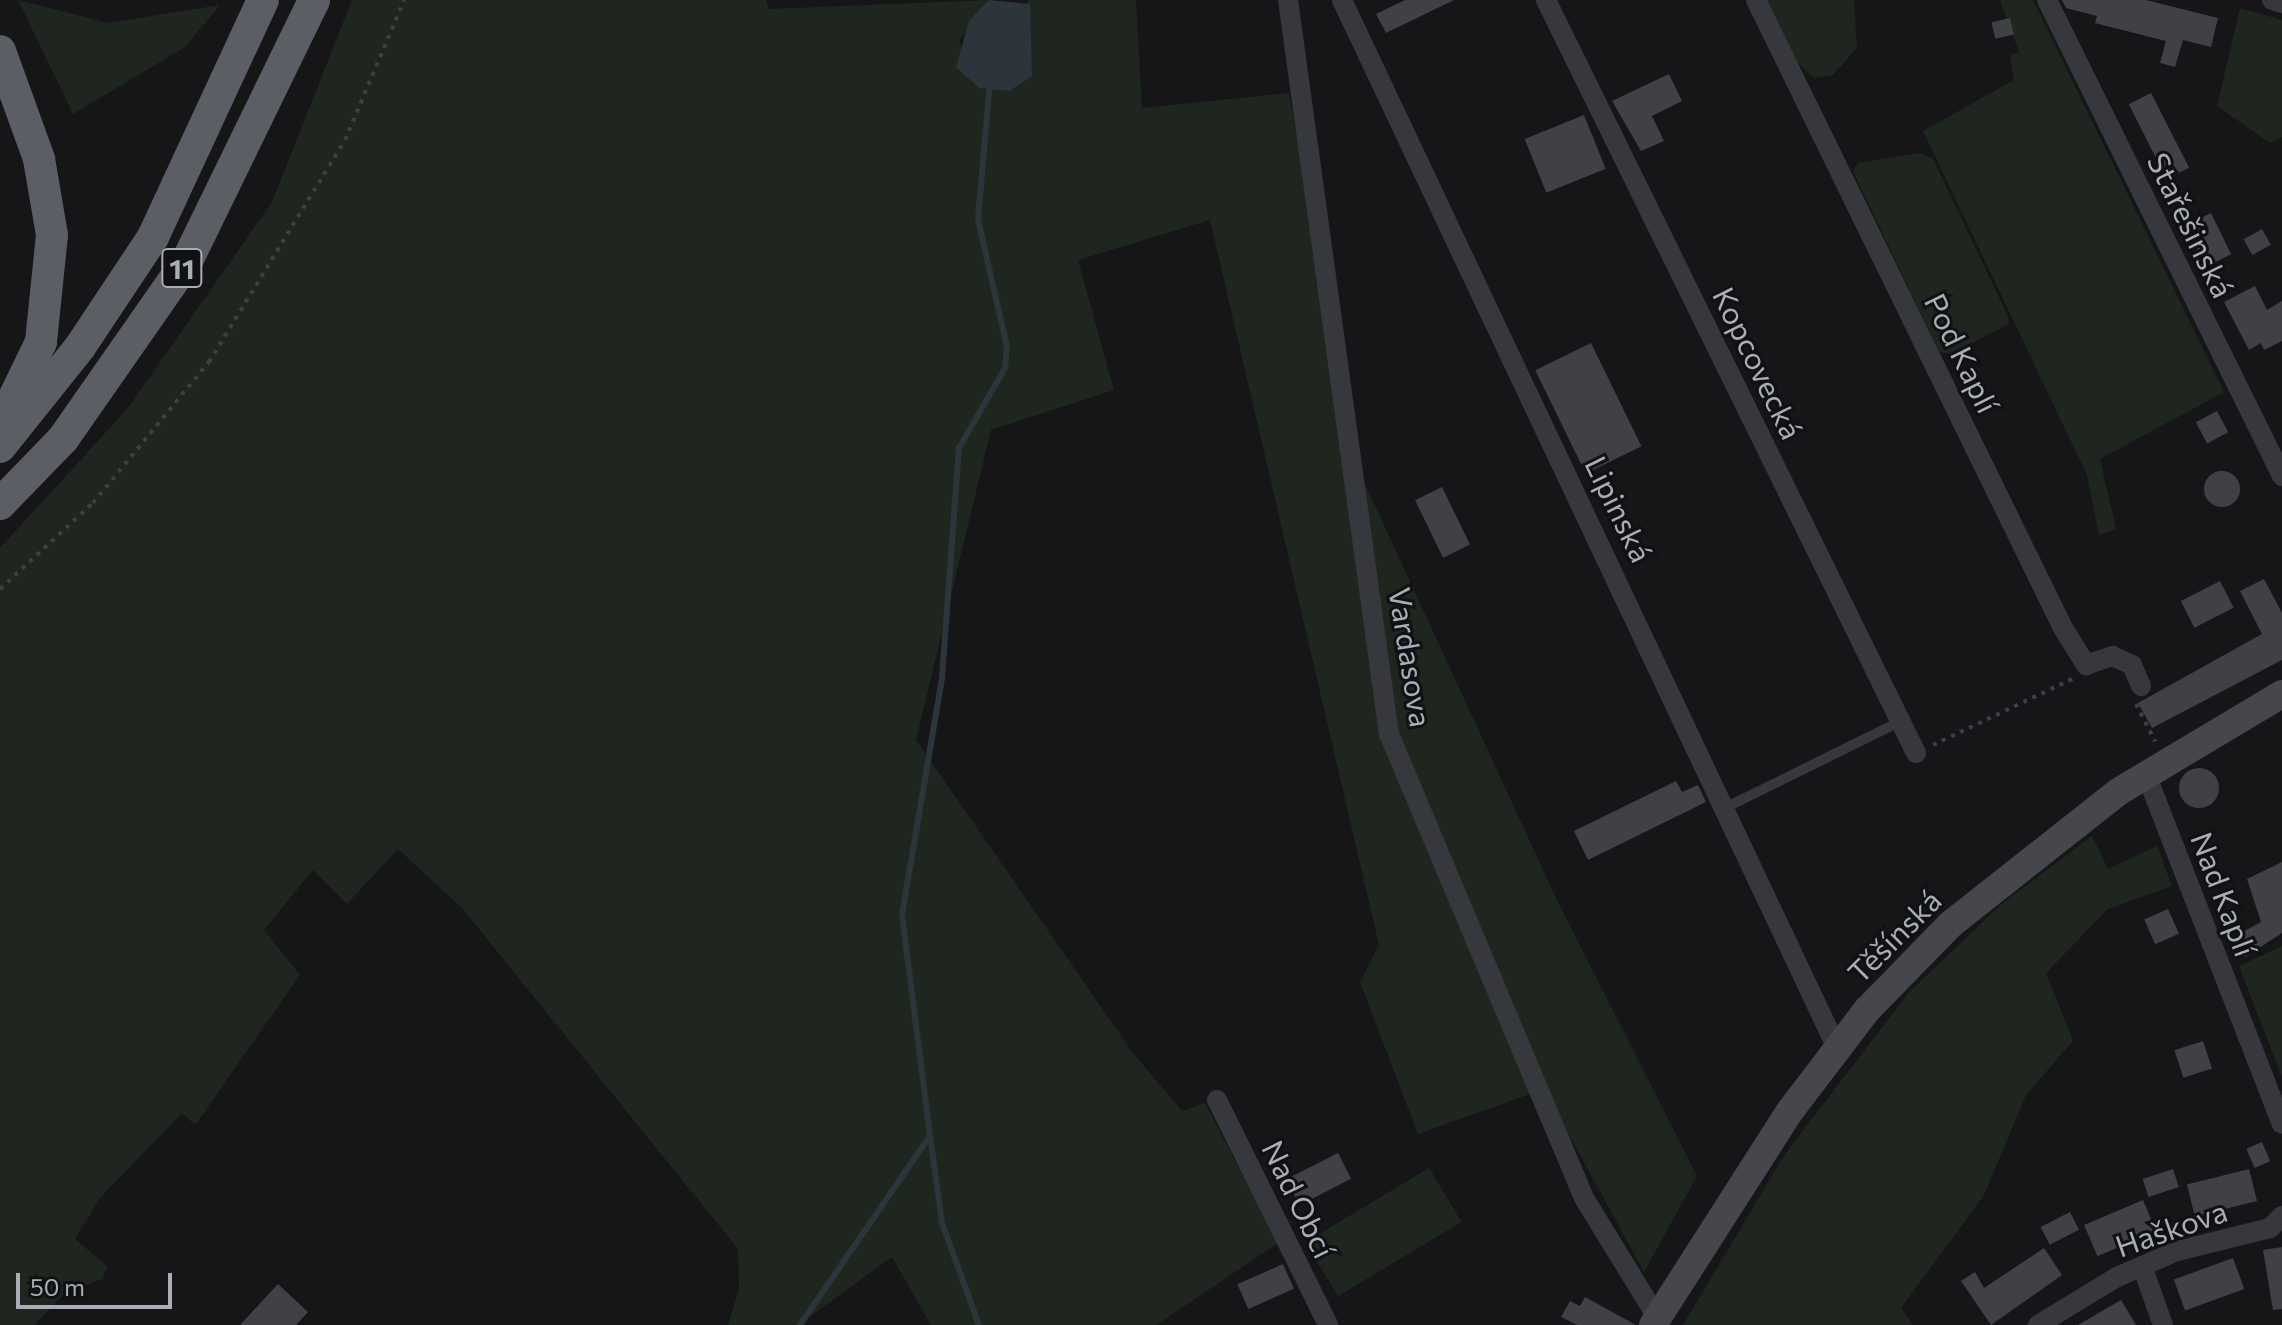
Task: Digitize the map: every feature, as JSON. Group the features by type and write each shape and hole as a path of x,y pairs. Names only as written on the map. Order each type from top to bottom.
{"highway":[{"name":"11","path":"0,447 80,347 153,237 263,0"},
{"name":"11","path":"0,504 63,439 186,263 314,0"},
{"path":"0,51 47,190 53,264 35,363 0,420"}],"main road":[{"name":"Těšínská","path":"1655,1321 1749,1166 1837,1048 1951,924 2146,774 2282,694"}],"street":[{"name":"Vardasova","path":"1288,0 1389,734 1584,1198 1655,1321"},
{"name":"Lipinská","path":"1342,0 1729,806 1837,1048"},
{"name":"Kopcovecká","path":"1546,0 1916,753"},
{"name":"Pod Kaplí","path":"1756,0 2086,665"},
{"name":"Stařešinská","path":"2047,0 2282,476"},
{"path":"2272,0 2282,3"},
{"path":"2086,665 2112,656 2132,665 2141,686"},
{"name":"Nad Kaplí","path":"2146,774 2282,1124"},
{"name":"Nad Obcí","path":"1217,1100 1328,1325"},
{"name":"Haškova","path":"2038,1325 2142,1266 2270,1228 2282,1216"},
{"path":"2142,1266 2163,1325"}],"lane":[{"path":"1729,806 1901,721"}],"path":[{"path":"0,589 93,503 209,362 345,140 404,0"},
{"path":"1916,753 2073,679 2086,665"},
{"path":"2142,715 2155,741"}],"shaded area":[{"path":"18,0 108,23 220,5 185,47 73,114"},
{"path":"352,0 766,0 769,9 989,0 959,41 979,88 1009,91 1028,0 1136,0 1142,108 1289,93 1353,458 1556,898 1697,1176 1644,1272 1544,1089 1418,1134 1360,982 1379,945 1210,220 1078,260 1114,390 991,430 916,740 1133,1053 1182,1111 1205,1103 1278,1243 1156,1325 931,1325 892,1257 798,1325 728,1325 739,1289 738,1249 462,908 398,849 347,904 313,870 264,930 300,975 195,1125 182,1113 100,1198 75,1239 108,1267 102,1279 65,1293 34,1325 0,1325 0,548 128,408 272,202"},
{"path":"989,0 1030,4 1032,76 1009,91 979,88 956,67 969,21"},
{"path":"1766,0 1854,0 1857,48 1833,75 1814,78 1795,60"},
{"path":"2000,0 2033,0 2224,392 2100,459 2116,529 2099,535 2087,475 1923,131 2014,80 2010,55 2019,52"},
{"path":"2240,8 2282,20 2282,137 2270,143 2217,106"},
{"path":"1920,153 1933,159 2008,316 2009,324 1950,354 1939,352 1853,171 1858,163"},
{"path":"2092,836 2108,869 2157,846 2172,886 2108,909 2046,973 2073,1041 2026,1095 1984,1195 1901,1308 1913,1325 1683,1325 1785,1154 1910,991 2003,903"},
{"path":"2282,946 2282,1077 2239,966"},
{"path":"1429,1168 1461,1222 1338,1296 1306,1242"}],"building":[{"path":"1405,0 1454,0 1386,33 1376,14"},
{"path":"2062,0 2146,0 2218,18 2211,47 2183,40 2175,67 2160,63 2166,41 2095,23 2097,16 2066,8"},
{"path":"2010,18 2014,35 1995,39 1991,22"},
{"path":"1669,74 1682,101 1652,116 1664,141 1641,151 1612,101"},
{"path":"2151,93 2189,168 2167,179 2129,104"},
{"path":"1584,115 1606,169 1546,193 1525,139"},
{"path":"2211,213 2231,254 2206,267 2186,225"},
{"path":"2262,229 2271,245 2252,255 2244,239"},
{"path":"2255,286 2267,310 2282,301 2282,341 2264,350 2261,343 2249,350 2224,302"},
{"path":"1591,343 1641,446 1586,474 1535,370"},
{"path":"2217,411 2228,432 2207,443 2196,422"},
{"path":"2222,471 2235,476 2240,489 2235,502 2222,507 2209,502 2204,489 2209,476"},
{"path":"1442,487 1470,545 1443,558 1415,500"},
{"path":"2264,579 2282,613 2282,660 2152,728 2138,703 2262,634 2240,591"},
{"path":"2220,581 2234,608 2194,628 2181,601"},
{"path":"2199,768 2213,774 2219,788 2213,802 2199,808 2185,802 2179,788 2185,774"},
{"path":"1676,781 1682,792 1698,785 1706,802 1588,860 1574,831"},
{"path":"2282,862 2282,933 2245,957 2232,938 2261,922 2247,879"},
{"path":"2168,909 2179,934 2155,944 2144,920"},
{"path":"2203,1041 2212,1069 2183,1078 2174,1050"},
{"path":"2262,1142 2270,1161 2255,1168 2246,1149"},
{"path":"1338,1153 1351,1179 1299,1205 1286,1179"},
{"path":"2173,1169 2179,1187 2148,1197 2143,1179"},
{"path":"2249,1169 2257,1201 2195,1217 2187,1184"},
{"path":"2143,1200 2156,1231 2097,1256 2084,1225"},
{"path":"2070,1212 2079,1230 2050,1245 2041,1227"},
{"path":"2282,1247 2282,1309 2273,1310 2263,1250"},
{"path":"2044,1248 2062,1275 1991,1325 1961,1281 1975,1272 1984,1288"},
{"path":"2233,1258 2244,1289 2185,1311 2174,1280"},
{"path":"1283,1264 1294,1289 1248,1309 1237,1284"},
{"path":"278,1284 308,1312 296,1325 240,1325"},
{"path":"1585,1297 1636,1325 1577,1325 1561,1317 1570,1301 1580,1306"},
{"path":"2121,1300 2136,1325 2078,1325"}],"waterway":[{"path":"800,1325 930,1136 902,915 942,678 959,448 1005,368 1007,347 978,219 990,82"},
{"path":"930,1136 942,1223 979,1325"}]}
